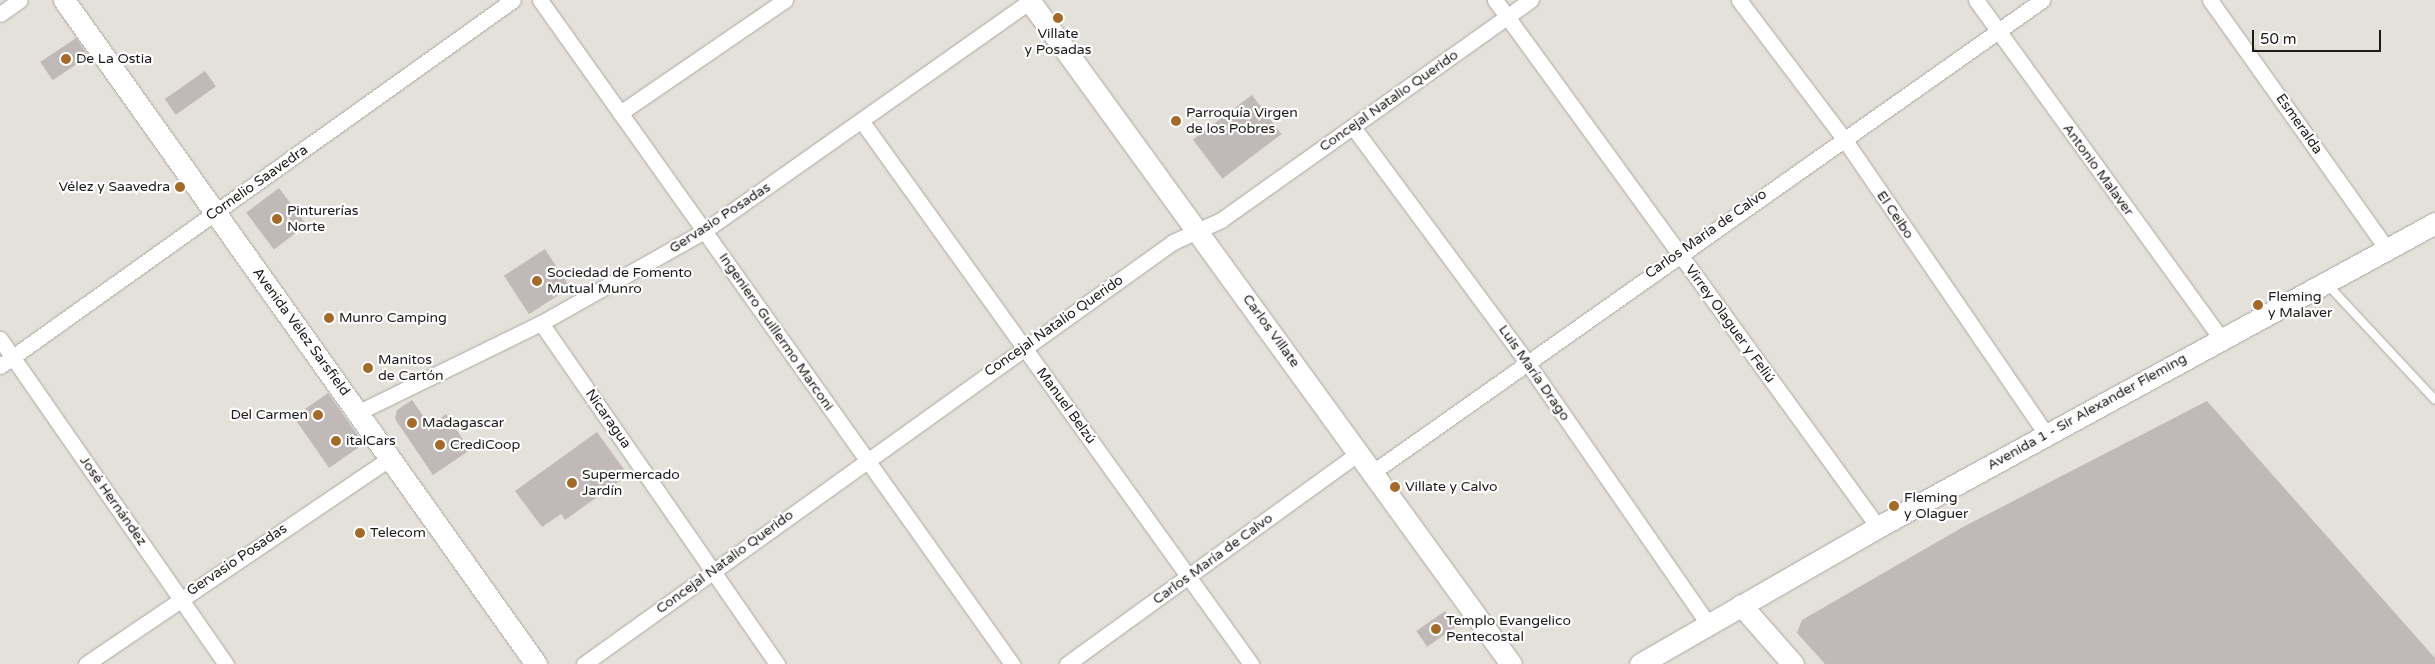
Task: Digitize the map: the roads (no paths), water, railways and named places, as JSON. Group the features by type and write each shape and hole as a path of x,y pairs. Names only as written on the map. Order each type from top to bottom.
{"main road":[{"name":"Avenida Vélez Sarsfield","path":"64,0 359,412 536,664"},
{"name":"Carlos Villate","path":"1030,0 1200,232 1511,664"},
{"name":"Avenida 1 - Sir Alexander Fleming","path":"1640,664 1878,527 2435,223"},
{"path":"1741,605 1793,664"}],"street":[{"path":"0,14 20,0"},
{"name":"Cornelio Saavedra","path":"0,366 513,0"},
{"name":"Ingeniero Guillermo Marconi","path":"540,0 1012,664"},
{"path":"620,113 784,0"},
{"name":"Gervasio Posadas","path":"359,412 541,323 704,231 863,123 1030,0"},
{"name":"Virrey Olaguer y Feliú","path":"1495,0 1878,527"},
{"name":"Concejal Natalio Querido","path":"584,664 866,459 1173,242 1200,232 1353,127 1531,0"},
{"name":"El Ceibo","path":"1739,0 1844,139 2046,434"},
{"name":"Antonio Malaver","path":"1976,0 2221,340"},
{"name":"Carlos María de Calvo","path":"1373,472 1678,253 2042,0"},
{"name":"Esmeralda","path":"2210,0 2388,249"},
{"name":"Manuel Belzú","path":"863,123 1251,664"},
{"name":"Luis María Drago","path":"1353,127 1526,361 1708,624"},
{"name":"Nicaragua","path":"541,323 777,664"},
{"name":"José Hernández","path":"0,339 226,664"},
{"name":"Carlos María de Calvo","path":"1067,664 1359,453"},
{"name":"Gervasio Posadas","path":"86,664 390,458"}],"lane":[{"path":"2326,283 2435,400"}],"place":[{"name":"Villate y Posadas","path":"1058,18"},
{"name":"De La Ostia","path":"66,59"},
{"name":"Parroquía Virgen de los Pobres","path":"1176,121"},
{"name":"Vélez y Saavedra","path":"180,187"},
{"name":"Pinturerías Norte","path":"277,219"},
{"name":"Sociedad de Fomento Mutual Munro","path":"537,281"},
{"name":"Fleming y Malaver","path":"2258,305"},
{"name":"Munro Camping","path":"329,318"},
{"name":"Manitos de Cartón","path":"368,368"},
{"name":"Del Carmen","path":"318,415"},
{"name":"Madagascar","path":"412,423"},
{"name":"italCars","path":"336,441"},
{"name":"CrediCoop","path":"440,445"},
{"name":"Supermercado Jardín","path":"572,483"},
{"name":"Villate y Calvo","path":"1395,487"},
{"name":"Fleming y Olaguer","path":"1894,506"},
{"name":"Telecom","path":"360,533"},
{"name":"Templo Evangelico Pentecostal","path":"1436,629"}]}
